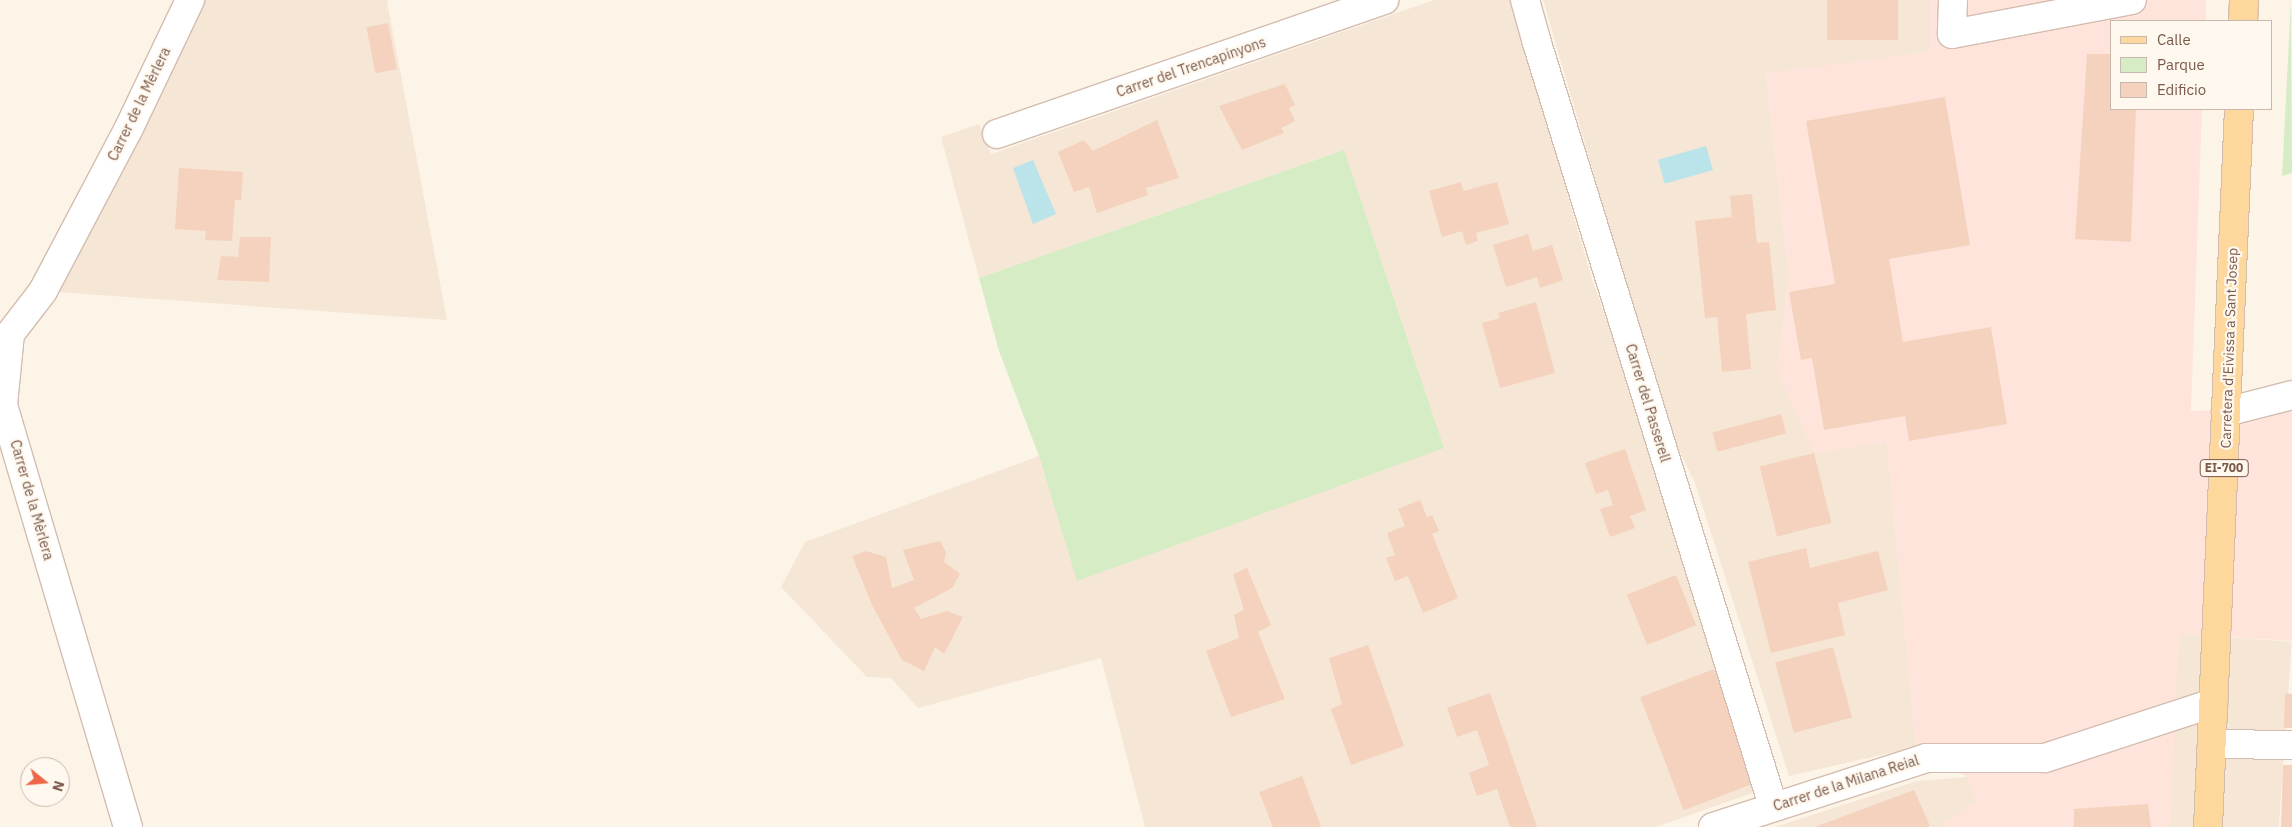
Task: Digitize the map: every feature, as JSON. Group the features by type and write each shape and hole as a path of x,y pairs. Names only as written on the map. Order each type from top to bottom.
{"main road":[{"path":"2243,20 2244,0"},
{"name":"Carretera d'Eivissa a Sant Josep","path":"2208,827 2239,110"}],"street":[{"name":"Carrer de la Mèrlera","path":"128,827 3,404 10,334 43,291 128,130 190,0"},
{"name":"Carrer del Trencapinyons","path":"997,134 1384,0"},
{"name":"Carrer del Passerell","path":"1526,0 1542,62 1773,806"},
{"path":"1953,0 1952,34 2132,0"},
{"path":"2226,412 2292,395"},
{"name":"Carrer de la Milana Reial","path":"1713,827 1926,758 2045,758 2214,703"},
{"path":"2212,744 2292,745"}],"shaded area":[{"path":"196,0 390,0 387,1 447,320 43,291"},
{"path":"1434,0 1511,0 1592,279 1688,553 1758,791 1656,827 1145,827 1101,658 918,708 891,678 867,677 781,587 805,542 1039,456 1078,581 1344,150 979,278 941,137 979,124 991,154"},
{"path":"1543,0 1930,0 1930,52 1766,74 1789,278 1777,370 1887,442 1916,747 1789,776 1695,483 1668,428"},
{"path":"1930,0 2206,0 2206,20 2110,20 2110,110 2202,110 2191,411 2292,408 2292,641 2179,634 2170,827 1939,827 1976,800 1967,777 1916,747 1887,442 1814,453 1777,370 1789,278 1766,73 1930,52"},
{"path":"2179,634 2292,642 2279,827 2166,827"},
{"path":"1967,777 1977,800 1939,827 1775,827 1917,781"}],"green space":[{"path":"2291,0 2292,173 2282,176"},
{"path":"1344,150 1444,448 1077,581 1039,456 999,351 979,278"}],"water":[{"path":"1706,146 1713,170 1665,184 1658,160"},
{"path":"1033,160 1056,214 1033,224 1013,168"}],"building":[{"path":"1827,0 1898,0 1898,40 1827,40"},
{"path":"388,23 397,69 375,73 366,27"},
{"path":"2087,54 2110,54 2110,110 2136,110 2131,242 2075,239"},
{"path":"1285,84 1295,105 1289,108 1295,121 1281,128 1284,133 1242,150 1219,106"},
{"path":"1945,97 1970,245 1889,259 1903,342 1991,327 2007,424 1909,441 1905,416 1824,430 1812,358 1801,360 1789,292 1835,284 1806,121"},
{"path":"1157,120 1179,178 1146,188 1148,195 1097,213 1089,187 1074,192 1058,152 1084,140 1093,151"},
{"path":"179,168 243,172 241,200 235,200 232,241 205,240 206,231 175,229"},
{"path":"1461,182 1463,191 1497,182 1509,224 1476,233 1478,241 1466,245 1462,231 1442,237 1429,191"},
{"path":"1752,194 1757,243 1769,242 1776,310 1746,314 1751,369 1722,372 1717,317 1705,318 1695,221 1732,217 1730,196"},
{"path":"1528,234 1533,251 1552,245 1563,280 1540,288 1537,277 1506,287 1493,245"},
{"path":"240,237 271,237 269,282 217,280 221,256 238,257"},
{"path":"1536,302 1555,373 1500,388 1482,323 1500,318 1498,313"},
{"path":"1781,414 1786,433 1718,452 1712,432"},
{"path":"1625,449 1646,510 1630,516 1635,528 1610,537 1600,509 1613,505 1608,490 1596,494 1585,463"},
{"path":"1814,453 1831,523 1777,536 1760,467"},
{"path":"1420,500 1427,517 1432,515 1439,531 1432,534 1458,598 1423,613 1408,576 1395,581 1386,558 1395,555 1387,533 1405,526 1398,509"},
{"path":"940,541 946,552 944,562 960,574 952,588 914,608 921,619 947,611 963,617 944,654 935,647 924,671 902,660 873,607 852,556 866,551 886,557 892,588 914,580 903,550"},
{"path":"1806,548 1810,568 1878,551 1888,590 1838,603 1845,635 1771,653 1748,562"},
{"path":"1247,568 1271,625 1258,632 1285,699 1231,717 1206,651 1239,638 1234,615 1244,610 1233,574"},
{"path":"1676,575 1696,625 1647,645 1627,595"},
{"path":"1368,645 1404,746 1351,765 1331,709 1342,704 1329,658"},
{"path":"1833,647 1852,718 1794,733 1775,663"},
{"path":"1714,669 1757,782 1684,810 1640,697"},
{"path":"1490,693 1537,827 1510,827 1497,789 1477,796 1469,773 1489,765 1477,730 1457,737 1447,708"},
{"path":"2285,693 2292,694 2292,728 2284,728"},
{"path":"2283,765 2292,765 2292,827 2281,827"},
{"path":"1302,776 1321,827 1273,827 1259,792"},
{"path":"1914,790 1930,826 1928,827 1815,827"},
{"path":"2148,804 2151,827 2074,827 2074,809"}]}
